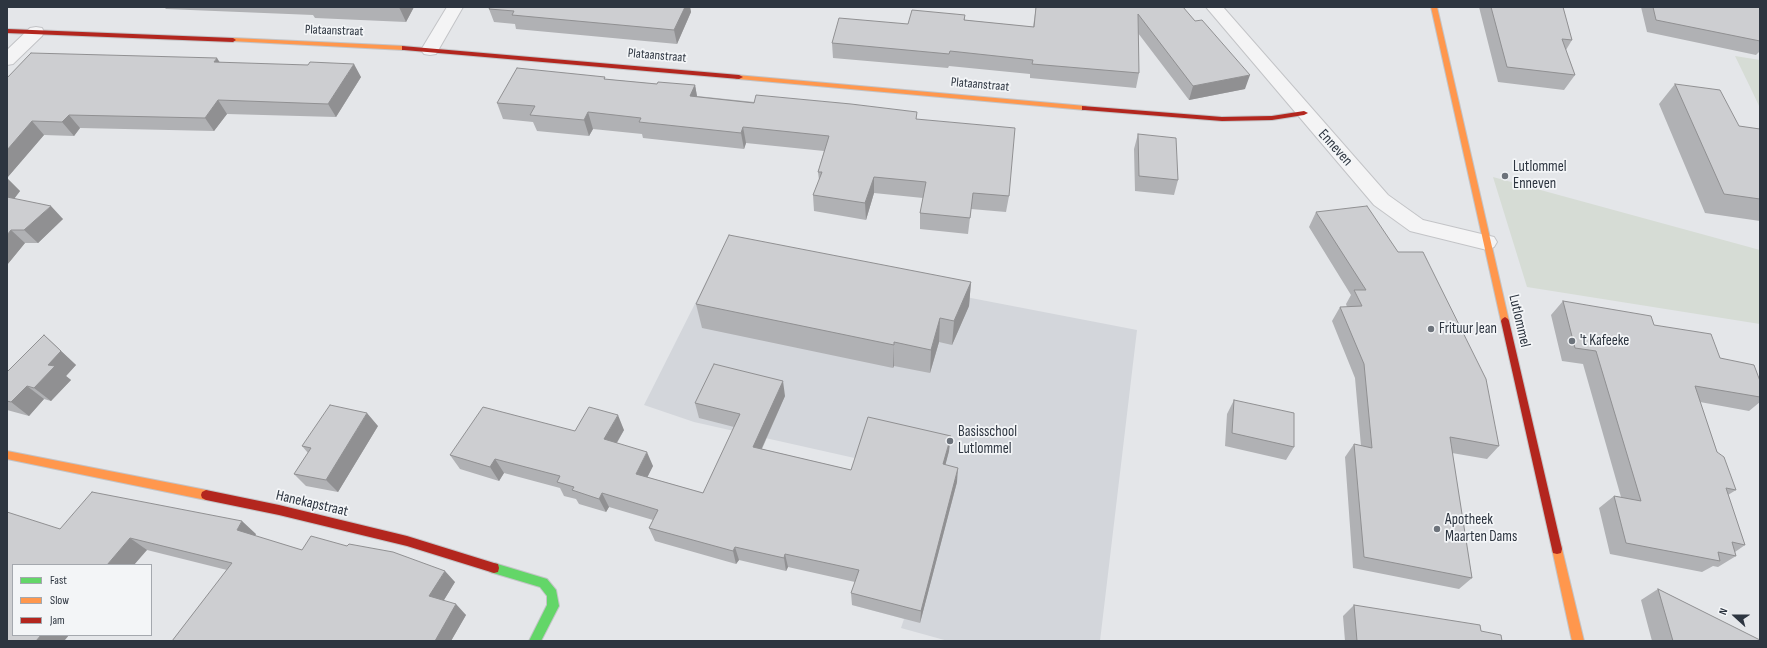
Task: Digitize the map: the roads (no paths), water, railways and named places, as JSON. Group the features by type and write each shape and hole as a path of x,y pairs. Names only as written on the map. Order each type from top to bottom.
{"street":[{"path":"430,50 455,7"},
{"name":"Enneven","path":"1214,7 1380,200 1400,216 1417,226 1487,242"},
{"name":"Lutlommel","path":"1434,7 1578,641"},
{"name":"Plataanstraat","path":"7,30 373,46 430,50 1175,116 1222,119 1272,118 1304,113"},
{"path":"7,60 36,32"},
{"name":"Hanekapstraat","path":"7,455 279,510 407,542 543,583 552,594 553,606 535,641"}],"place":[{"name":"Lutlommel Enneven","path":"1505,176"},
{"name":"Frituur Jean","path":"1431,329"},
{"name":"'t Kafeeke","path":"1572,341"},
{"name":"Basisschool Lutlommel","path":"950,441"},
{"name":"Apotheek Maarten Dams","path":"1437,529"}]}
